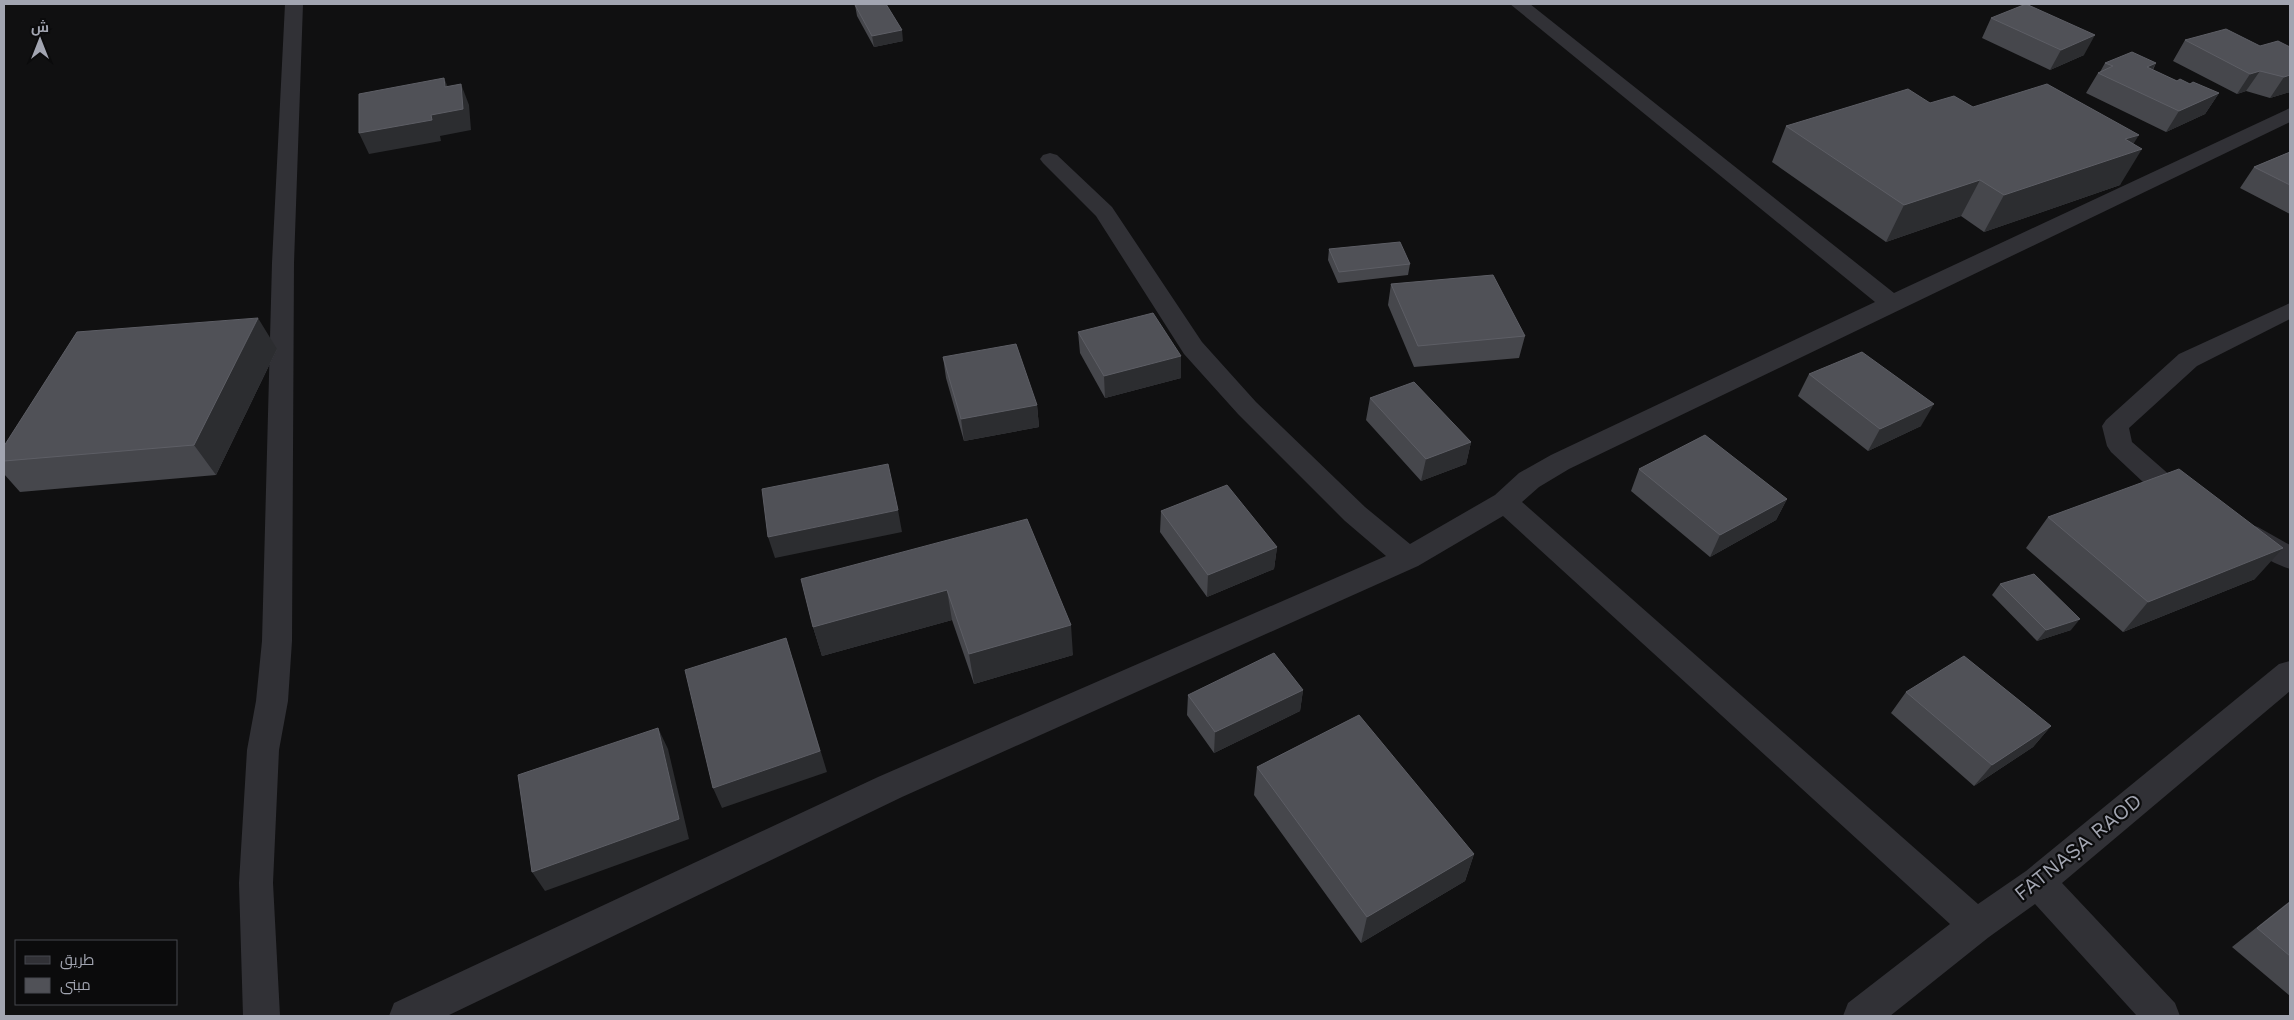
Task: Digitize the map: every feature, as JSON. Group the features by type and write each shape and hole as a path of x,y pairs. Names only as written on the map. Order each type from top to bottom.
{"street":[{"path":"261,1016 256,883 263,750 272,701 277,641 283,263 294,4"},
{"path":"1519,4 1891,303"},
{"path":"407,1016 890,786 1408,558 1505,502 1529,480 1560,462 2290,114"},
{"path":"1050,159 1104,212 1193,348 1241,402 1355,514 1408,558"},
{"path":"2204,510 2170,491 2120,446 2115,426 2188,360 2290,310"},
{"path":"1505,502 1976,925"},
{"path":"2230,524 2290,558"},
{"name":"FATNAṢA RAOD","path":"1861,1016 1976,925 2038,882 2290,674"},
{"path":"2038,882 2162,1016"}],"building":[{"path":"886,4 902,30 872,36 855,5"},
{"path":"2026,4 2095,35 2061,50 1991,18"},
{"path":"2226,29 2260,46 2278,41 2290,47 2290,75 2284,77 2260,71 2250,74 2185,40"},
{"path":"2132,52 2156,63 2147,67 2177,81 2180,79 2190,84 2193,82 2219,93 2179,111 2098,73 2113,66 2105,63"},
{"path":"444,78 445,87 461,84 463,109 431,115 432,120 359,133 359,94"},
{"path":"2047,84 2139,135 2125,139 2142,149 2004,195 1980,180 1904,205 1786,126 1908,89 1930,103 1954,96 1973,107"},
{"path":"2290,152 2290,185 2254,167"},
{"path":"1400,242 1410,264 1339,272 1329,249"},
{"path":"1493,275 1525,336 1418,346 1391,284"},
{"path":"1153,313 1181,356 1104,376 1078,332"},
{"path":"258,318 194,445 4,461 4,446 77,332"},
{"path":"1016,344 1037,405 961,419 943,357"},
{"path":"1862,352 1934,404 1880,429 1809,374"},
{"path":"1414,382 1471,442 1426,459 1370,398"},
{"path":"1705,435 1787,499 1720,535 1639,469"},
{"path":"888,464 898,510 768,537 762,489"},
{"path":"2179,469 2283,548 2148,602 2048,517"},
{"path":"1227,485 1277,547 1208,575 1161,511"},
{"path":"1027,519 1071,625 969,654 947,590 813,627 801,579"},
{"path":"2034,574 2080,619 2046,630 2000,584"},
{"path":"786,638 820,751 713,788 685,670"},
{"path":"1274,653 1303,690 1215,732 1188,695"},
{"path":"1964,656 2051,726 1992,765 1906,692"},
{"path":"1359,715 1474,854 1367,917 1257,767"},
{"path":"658,728 679,819 532,872 518,775"},
{"path":"2290,902 2290,956 2257,928"}]}
